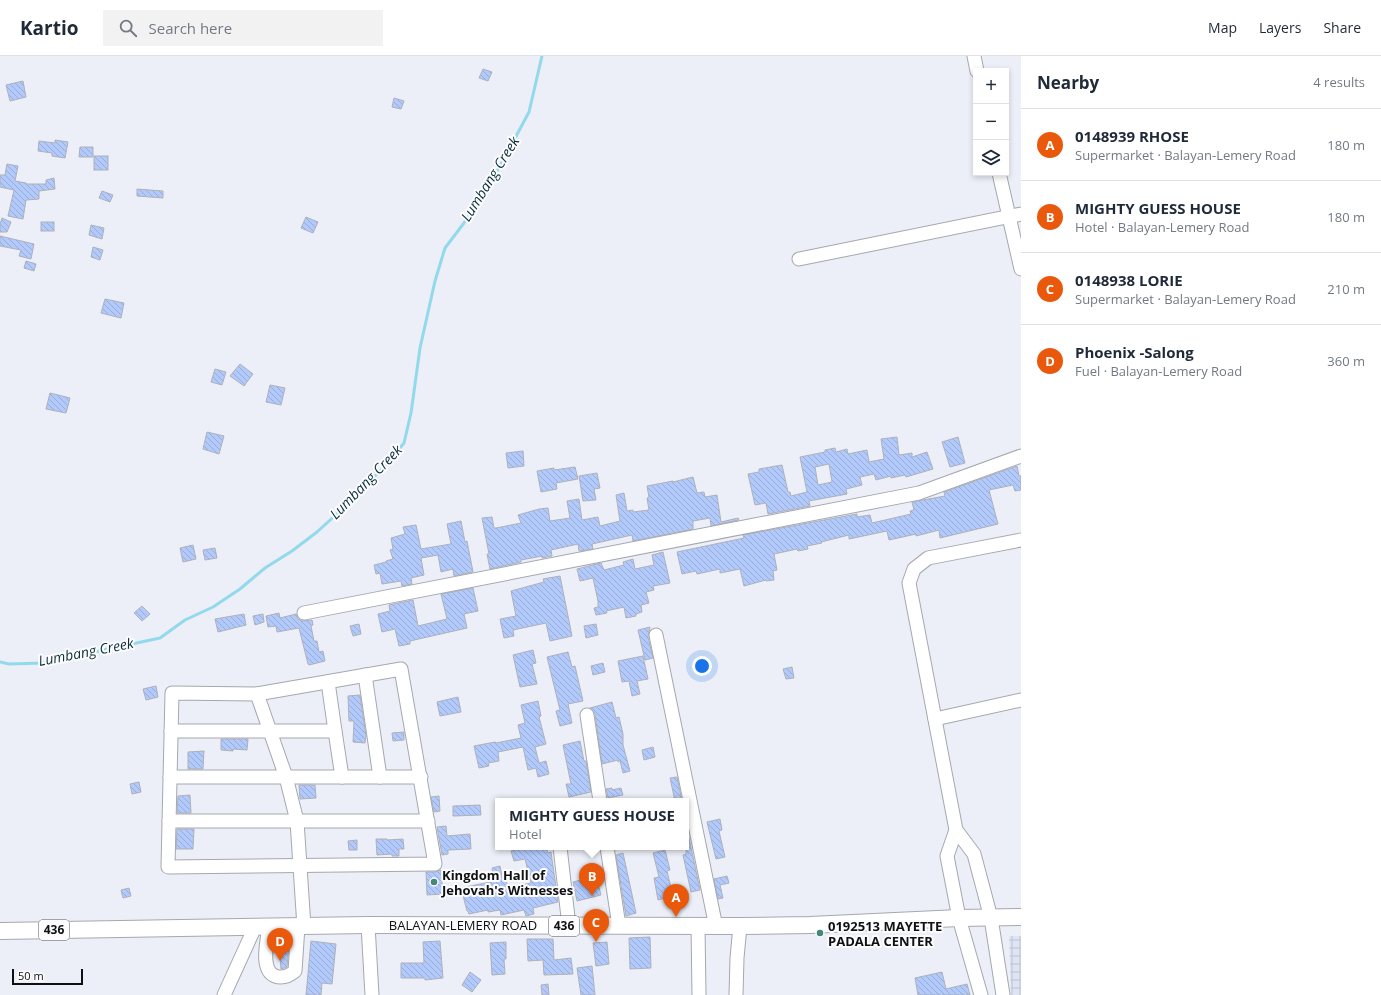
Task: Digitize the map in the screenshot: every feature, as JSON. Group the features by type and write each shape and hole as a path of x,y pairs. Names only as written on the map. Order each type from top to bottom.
{"main road":[{"name":"BALAYAN-LEMERY ROAD","path":"0,931 368,925 740,926 810,925 959,918 1021,917"}],"street":[{"path":"974,56 976,68"},
{"path":"1000,176 1015,215 1021,269"},
{"path":"799,259 1015,215"},
{"path":"304,613 919,493 1021,456"},
{"path":"1003,995 991,918 974,854 956,830 909,583 914,569 928,558 1021,540"},
{"path":"656,635 716,926"},
{"path":"401,669 435,864 168,867 172,693 257,694 328,682 401,669"},
{"path":"365,675 380,777"},
{"path":"328,682 334,731 342,777"},
{"path":"257,694 286,777 297,821 300,866 301,927 295,971 288,977 279,978 272,975 268,970 265,962 262,927"},
{"path":"935,719 1021,700"},
{"path":"587,714 600,798"},
{"path":"171,731 334,731"},
{"path":"170,778 421,777"},
{"path":"169,821 428,821"},
{"path":"956,830 947,856 959,918 981,995"},
{"path":"560,850 569,926"},
{"path":"607,850 619,926"},
{"path":"368,925 372,995"},
{"path":"698,926 699,995"},
{"path":"736,995 740,926"},
{"path":"224,995 262,927"}],"shaded area":[{"path":"1009,936 1021,936 1021,995 1011,995"}],"building":[{"path":"483,69 492,72 488,81 479,78"},
{"path":"23,81 26,97 10,101 6,85"},
{"path":"394,98 404,101 401,109 392,107"},
{"path":"55,140 68,142 65,158 52,156 52,153 38,151 39,141 55,143"},
{"path":"80,147 93,147 93,157 79,157"},
{"path":"94,156 108,156 108,170 94,170"},
{"path":"7,164 18,166 15,181 26,184 46,184 46,180 54,178 55,189 39,191 39,199 26,200 23,219 8,216 14,190 0,187 0,175 5,175"},
{"path":"137,189 163,191 163,198 137,196"},
{"path":"102,191 113,195 110,202 99,198"},
{"path":"306,217 318,222 313,233 301,228"},
{"path":"2,218 11,222 7,232 0,232"},
{"path":"41,222 54,222 54,231 41,231"},
{"path":"91,225 104,228 102,239 89,235"},
{"path":"0,236 34,244 31,259 19,256 21,250 0,246"},
{"path":"93,247 103,250 100,260 91,257"},
{"path":"26,261 36,264 34,271 24,268"},
{"path":"105,299 124,303 121,318 101,313"},
{"path":"240,364 253,374 244,386 230,376"},
{"path":"215,369 226,372 222,385 211,382"},
{"path":"270,385 285,388 281,405 266,402"},
{"path":"50,393 70,398 66,413 46,409"},
{"path":"207,432 224,436 219,454 203,449"},
{"path":"897,437 899,455 912,453 912,457 927,452 933,469 906,477 905,475 891,478 891,476 876,480 874,474 860,477 862,485 846,489 847,494 809,501 810,506 768,514 766,503 755,505 748,474 759,472 759,469 782,465 788,492 790,492 791,496 807,492 800,457 825,452 825,450 835,448 836,452 847,449 848,454 867,450 869,462 884,459 881,439","holes":["829,464 832,482 818,485 815,467"]},
{"path":"958,437 965,463 950,467 942,442"},
{"path":"523,451 524,466 508,468 506,453"},
{"path":"1017,466 1019,476 1021,476 1021,490 1015,491 1013,485 989,490 998,524 940,538 939,530 916,536 916,534 889,540 887,531 849,539 849,535 807,546 808,549 798,551 797,549 774,554 777,570 773,571 774,580 766,580 744,586 740,569 720,573 720,569 697,574 696,571 682,574 677,552 744,538 743,535 857,514 857,517 870,515 872,523 911,514 910,511 914,510 912,502 945,496 944,492"},
{"path":"575,467 578,479 556,483 557,489 541,492 537,471 554,468 554,470"},
{"path":"597,473 600,488 594,489 596,500 583,501 579,476"},
{"path":"693,477 697,493 704,492 705,497 717,495 721,522 738,518 739,520 711,526 710,518 693,521 693,529 633,541 632,535 592,544 593,549 579,551 578,544 551,550 552,556 542,558 542,556 521,560 521,562 490,569 487,554 489,554 482,518 492,517 494,528 496,528 521,523 518,515 548,508 550,521 570,518 567,501 579,499 582,520 598,517 600,526 620,521 616,495 624,493 627,511 633,510 633,512 649,510 647,486"},
{"path":"461,521 465,542 467,541 473,572 454,576 453,569 441,572 438,555 421,558 424,575 411,578 412,584 402,586 401,581 382,584 380,573 376,574 374,565 393,559 390,550 393,549 391,538 405,534 403,527 416,525 421,549 451,544 447,524"},
{"path":"193,545 196,559 183,562 180,548"},
{"path":"215,548 217,558 205,560 203,550"},
{"path":"663,552 670,583 653,586 654,590 646,592 649,603 641,605 642,612 636,614 636,616 626,618 624,607 596,615 594,608 598,607 598,601 593,578 580,581 577,569 601,563 604,570 624,565 623,562 633,559 635,569 654,565 652,555"},
{"path":"560,576 572,636 550,641 546,623 513,630 514,636 504,638 500,619 516,616 511,591 544,582 543,579"},
{"path":"473,588 478,611 464,614 467,628 410,641 410,644 399,646 395,629 382,632 378,614 390,611 389,605 413,600 418,626 447,619 441,594"},
{"path":"142,606 150,614 142,621 134,613"},
{"path":"279,613 280,618 296,614 298,619 302,621 312,620 313,625 311,626 314,641 317,641 319,652 323,651 325,661 308,664 299,628 277,632 276,626 268,627 266,616"},
{"path":"244,614 246,625 218,632 215,619"},
{"path":"263,614 264,622 255,625 253,616"},
{"path":"359,624 361,634 353,636 350,626"},
{"path":"596,624 598,635 586,638 584,626"},
{"path":"650,627 648,637 653,658 645,660 638,630"},
{"path":"533,650 536,663 532,664 537,684 520,687 513,655"},
{"path":"568,652 572,667 575,666 583,701 568,704 572,723 560,726 556,711 560,710 547,657"},
{"path":"643,656 648,679 637,681 640,694 632,696 629,681 622,682 618,661"},
{"path":"603,663 605,672 593,675 591,666"},
{"path":"792,667 794,678 786,679 783,669"},
{"path":"156,686 158,697 146,700 143,689"},
{"path":"360,695 366,736 365,743 353,742 354,721 349,721 348,696"},
{"path":"458,697 461,712 440,716 437,702"},
{"path":"538,701 541,716 539,717 546,744 535,747 539,763 546,761 549,774 538,777 536,768 528,770 523,747 498,752 499,761 488,763 489,766 479,768 474,746 521,738 518,725 525,723 521,705"},
{"path":"612,702 616,718 619,717 623,734 623,745 630,771 623,773 620,761 618,762 618,760 602,764 595,714 590,708"},
{"path":"404,732 404,740 393,741 392,733"},
{"path":"221,739 248,739 247,750 221,750"},
{"path":"580,741 584,761 586,761 591,792 569,797 566,784 571,784 563,745"},
{"path":"653,747 655,757 644,760 642,750"},
{"path":"204,751 203,769 188,769 188,752"},
{"path":"677,777 681,798 674,798 670,778"},
{"path":"139,782 141,792 132,794 130,784"},
{"path":"299,785 315,785 316,798 300,799"},
{"path":"612,788 612,790 621,788 623,795 608,798 606,789"},
{"path":"190,795 191,813 177,813 178,796"},
{"path":"439,796 440,811 434,812 431,797"},
{"path":"480,805 481,815 453,816 453,806"},
{"path":"720,819 722,830 719,831 725,857 716,859 707,822"},
{"path":"446,826 447,836 470,834 471,849 448,850 448,854 442,855 437,827"},
{"path":"177,829 194,829 193,849 176,849"},
{"path":"689,838 700,890 691,892 683,855 686,854 686,850 689,850"},
{"path":"376,839 403,839 404,849 399,849 399,856 392,856 392,854 377,855"},
{"path":"357,840 357,850 349,850 348,841"},
{"path":"547,850 548,853 551,852 558,902 533,908 534,914 526,916 524,910 501,915 500,910 488,912 488,910 469,914 461,888 495,881 492,868 500,866 503,881 506,880 508,888 531,883 525,859 514,861 511,851"},
{"path":"665,850 670,870 667,871 673,896 658,900 654,878 659,877 653,853"},
{"path":"623,853 636,913 626,916 616,855"},
{"name":"Kingdom Hall of Jehovah's Witnesses","path":"440,870 443,894 427,895 426,872 435,872"},
{"path":"596,876 601,895 577,901 573,882"},
{"path":"727,876 729,883 720,885 723,898 718,899 714,879"},
{"path":"129,888 131,896 123,898 121,890"},
{"path":"650,937 651,968 630,969 629,938"},
{"path":"527,939 553,939 554,960 571,958 573,974 544,975 543,960 528,961"},
{"path":"311,941 336,944 332,984 322,983 321,995 306,995"},
{"path":"440,941 443,978 425,980 425,978 401,978 401,963 424,963 423,942"},
{"path":"506,942 506,959 504,959 505,974 492,975 490,943"},
{"path":"607,942 609,964 596,966 593,943"},
{"path":"289,945 287,967 281,969 279,946"},
{"path":"592,966 595,995 581,995 577,968"},
{"path":"470,972 481,980 472,992 462,985"},
{"path":"942,972 946,989 967,984 970,995 918,995 915,978"},
{"path":"548,984 549,995 542,995 541,985"}],"waterway":[{"name":"Lumbang Creek","path":"0,662 9,664 43,663 160,638 185,620 213,607 240,589 265,568 292,551 317,532 384,467 404,443 411,413 420,348 435,281 445,248 464,223 499,168 529,112 542,56"}],"place":[{"name":"Kingdom Hall of Jehovah's Witnesses","path":"434,882"},
{"name":"MIGHTY GUESS HOUSE","path":"592,896"},
{"name":"0148939 RHOSE","path":"676,917"},
{"name":"0192513 MAYETTE PADALA CENTER","path":"820,933"},
{"name":"0148938 LORIE","path":"596,942"},
{"name":"Phoenix -Salong","path":"280,961"}]}
